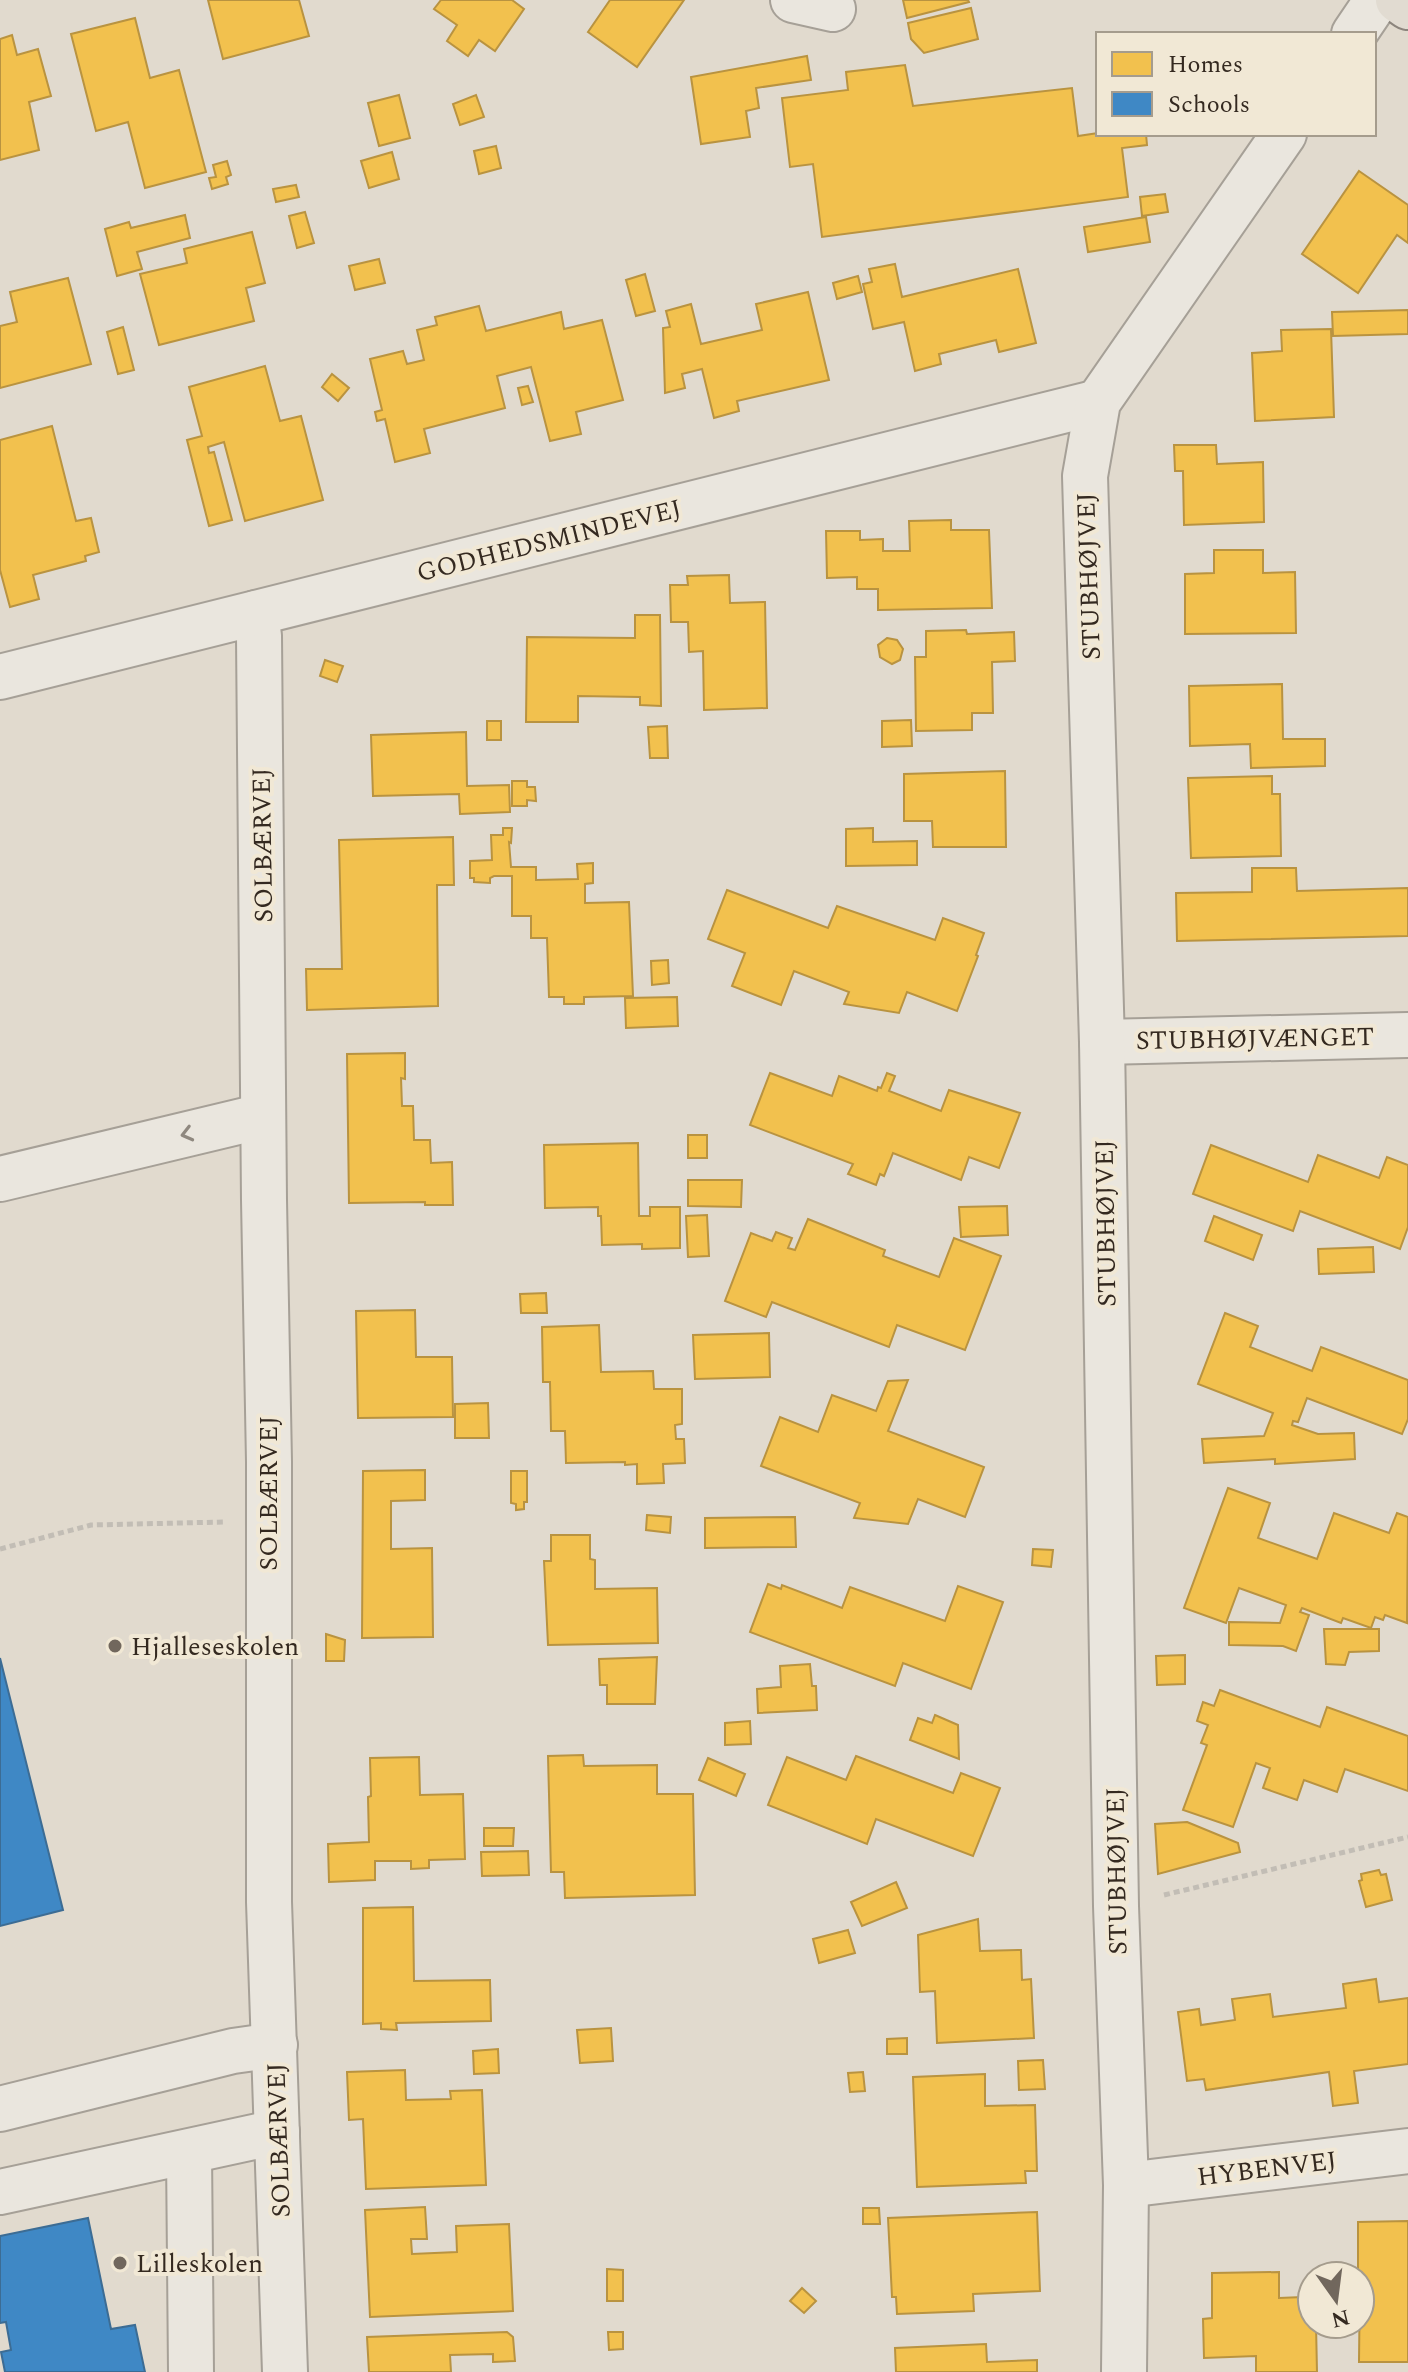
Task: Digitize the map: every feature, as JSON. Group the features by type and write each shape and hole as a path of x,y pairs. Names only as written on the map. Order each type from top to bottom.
{"main road":[{"path":"1398,0 1408,7"}],"street":[{"path":"1355,32 1377,0"},
{"name":"STUBHØJVEJ","path":"1124,2372 1126,2185 1116,1906 1102,1042 1085,476 1098,402 1283,136"},
{"name":"GODHEDSMINDEVEJ","path":"0,677 1098,402"},
{"name":"SOLBÆRVEJ","path":"256,613 261,730 269,1521 269,1902 285,2372"},
{"name":"STUBHØJVÆNGET","path":"1102,1042 1408,1035"},
{"path":"0,1179 263,1116"},
{"path":"0,2109 233,2051 275,2045"},
{"path":"0,2192 277,2132"},
{"name":"HYBENVEJ","path":"1126,2185 1408,2151"},
{"path":"189,2152 191,2372"}],"path":[{"path":"0,1549 91,1525 269,1521"},
{"path":"1116,1906 1408,1837"}],"building: Homes":[{"path":"208,0 299,0 309,36 223,59"},
{"path":"441,0 512,0 524,9 495,51 479,40 468,56 447,41 457,25 434,9"},
{"path":"610,0 684,0 637,67 588,32"},
{"path":"903,0 968,0 969,2 907,18"},
{"path":"971,8 978,39 924,53 911,39 908,23"},
{"path":"135,18 150,78 179,70 206,172 145,188 128,122 96,131 71,34"},
{"path":"12,35 17,55 38,49 51,96 29,102 39,150 0,160 0,39"},
{"path":"807,56 811,80 756,88 759,108 746,111 750,137 701,144 691,77"},
{"path":"905,65 913,106 1072,88 1078,136 1096,133 1096,136 1146,136 1147,145 1122,148 1128,197 822,237 813,164 790,167 782,98 848,90 846,72"},
{"path":"399,95 410,138 379,146 368,103"},
{"path":"476,95 484,117 460,125 453,104"},
{"path":"496,146 501,168 479,174 474,151"},
{"path":"392,152 399,179 369,188 361,161"},
{"path":"227,161 231,175 226,177 228,184 212,189 209,178 216,177 213,165"},
{"path":"1359,171 1408,205 1408,243 1397,235 1358,293 1302,254"},
{"path":"296,185 299,197 276,202 273,189"},
{"path":"1165,194 1168,212 1142,216 1140,197"},
{"path":"305,212 314,243 297,248 289,216"},
{"path":"185,215 190,238 137,252 142,269 117,276 105,229 129,222 131,228"},
{"path":"1146,217 1150,242 1088,252 1084,227"},
{"path":"252,232 265,283 246,288 254,321 159,345 140,274 187,263 184,249"},
{"path":"379,259 385,283 355,290 349,266"},
{"path":"895,264 902,297 1018,269 1036,343 999,352 996,340 939,354 941,364 915,371 904,322 873,329 863,284 872,282 869,269"},
{"path":"645,274 655,311 636,316 626,280"},
{"path":"858,276 862,292 837,299 833,283"},
{"path":"68,278 91,364 0,388 0,326 17,322 10,292"},
{"path":"808,292 829,380 737,401 739,411 714,418 702,369 682,374 685,388 665,393 663,328 670,327 666,311 691,304 701,344 762,330 756,304"},
{"path":"479,306 486,331 561,312 564,329 602,320 623,400 576,412 581,434 550,441 531,367 497,376 505,408 424,429 430,453 395,462 385,419 377,421 375,412 382,410 370,359 403,351 407,364 424,360 417,330 437,325 435,317"},
{"path":"1408,310 1408,334 1333,336 1332,312"},
{"path":"123,327 134,370 118,374 107,332"},
{"path":"1331,329 1334,417 1255,421 1252,353 1282,351 1281,330"},
{"path":"265,366 280,421 301,416 323,500 245,521 224,442 208,447 209,453 214,452 232,520 209,526 187,440 202,436 189,387"},
{"path":"332,374 349,388 338,401 322,387"},
{"path":"528,386 533,402 522,405 518,388"},
{"path":"52,426 76,521 91,518 99,552 85,556 86,561 33,575 39,599 10,607 0,570 0,440"},
{"path":"1174,445 1216,445 1217,464 1263,462 1264,522 1184,525 1183,471 1175,471"},
{"path":"951,520 951,530 989,530 992,608 878,610 878,589 857,589 857,577 827,578 826,531 860,531 860,540 883,539 883,551 910,551 909,521"},
{"path":"1214,550 1263,550 1263,573 1295,572 1296,633 1185,634 1185,574 1214,573"},
{"path":"729,575 730,603 765,602 767,708 704,710 703,651 689,652 688,622 671,622 670,585 688,585 687,576"},
{"path":"635,615 660,615 661,706 640,705 640,697 578,696 578,722 526,722 527,637 635,638"},
{"path":"966,630 967,634 1014,632 1015,661 992,662 993,713 972,713 972,730 916,731 915,657 926,657 926,631"},
{"path":"887,638 897,640 903,649 900,660 892,664 880,657 878,645"},
{"path":"325,660 343,666 337,682 320,676"},
{"path":"1282,684 1283,739 1325,739 1325,766 1251,768 1250,744 1190,746 1189,686"},
{"path":"911,720 912,746 882,747 882,721"},
{"path":"487,721 501,721 501,740 487,740"},
{"path":"667,726 668,758 650,758 648,727"},
{"path":"466,732 467,786 509,785 510,812 460,814 459,794 373,796 371,735"},
{"path":"1005,771 1006,847 933,847 932,821 904,821 904,774"},
{"path":"1272,776 1272,794 1280,794 1281,856 1191,858 1188,778"},
{"path":"512,781 527,781 527,787 535,787 536,801 527,800 527,806 512,806"},
{"path":"503,828 512,828 509,842 511,867 536,867 536,880 578,879 577,864 593,863 593,883 585,884 585,903 629,902 633,996 584,997 584,1004 564,1004 564,997 549,997 547,938 531,938 531,916 512,916 512,876 494,876 490,878 490,883 474,882 474,878 470,878 470,861 492,860 491,835 503,835"},
{"path":"873,828 873,842 917,841 917,865 846,866 846,829"},
{"path":"453,837 454,885 437,885 438,1006 307,1010 306,969 342,969 339,840"},
{"path":"1252,868 1296,868 1297,891 1408,888 1408,936 1177,941 1176,893 1252,892"},
{"path":"727,890 828,928 837,906 935,940 943,918 984,933 957,1011 907,992 899,1013 844,1004 849,992 794,971 781,1005 732,986 745,953 708,939"},
{"path":"668,960 669,983 652,985 651,961"},
{"path":"677,997 678,1026 626,1028 625,998"},
{"path":"405,1053 405,1079 401,1078 402,1106 413,1106 414,1140 430,1140 431,1163 452,1162 453,1205 425,1205 425,1202 349,1203 347,1054"},
{"path":"770,1073 832,1096 839,1076 877,1091 887,1073 895,1076 889,1091 941,1111 949,1090 1020,1113 999,1168 969,1157 961,1180 893,1153 884,1176 880,1174 876,1185 848,1174 853,1164 750,1125"},
{"path":"688,1135 707,1135 707,1158 688,1158"},
{"path":"638,1143 639,1216 650,1216 650,1207 680,1207 680,1248 642,1249 642,1244 602,1245 598,1207 545,1208 544,1145"},
{"path":"1211,1145 1308,1182 1318,1155 1379,1178 1387,1157 1408,1165 1408,1227 1400,1249 1300,1211 1293,1231 1193,1194"},
{"path":"688,1180 742,1180 741,1207 688,1206"},
{"path":"1007,1206 1008,1235 961,1237 959,1207"},
{"path":"707,1215 709,1256 688,1257 686,1216"},
{"path":"1214,1216 1262,1235 1253,1260 1205,1241"},
{"path":"808,1219 885,1250 883,1256 939,1277 954,1238 1001,1256 965,1350 897,1325 889,1347 772,1302 766,1317 725,1301 751,1233 772,1241 776,1232 792,1238 788,1248 795,1250"},
{"path":"1373,1247 1374,1272 1319,1274 1318,1249"},
{"path":"546,1293 547,1313 521,1313 520,1294"},
{"path":"415,1310 416,1357 452,1357 453,1417 358,1418 356,1311"},
{"path":"1225,1313 1258,1326 1250,1347 1312,1371 1321,1347 1408,1380 1408,1419 1402,1434 1307,1398 1298,1422 1293,1421 1292,1425 1318,1434 1354,1433 1355,1459 1275,1464 1275,1459 1204,1463 1202,1439 1264,1436 1273,1413 1198,1384"},
{"path":"599,1325 601,1372 653,1371 654,1389 682,1389 682,1424 675,1425 676,1439 684,1439 685,1463 663,1464 664,1483 637,1484 637,1464 566,1463 565,1431 551,1431 550,1382 543,1382 542,1327"},
{"path":"769,1333 770,1377 695,1379 693,1335"},
{"path":"908,1380 888,1431 984,1467 965,1517 918,1499 908,1524 854,1518 860,1503 761,1466 780,1417 818,1432 832,1395 876,1411 888,1381"},
{"path":"488,1403 489,1438 455,1438 455,1404"},
{"path":"425,1470 425,1500 391,1501 391,1549 432,1548 433,1637 362,1638 363,1471"},
{"path":"511,1471 527,1471 527,1502 524,1502 524,1509 516,1510 516,1504 511,1503"},
{"path":"1228,1488 1270,1503 1258,1538 1317,1559 1334,1513 1389,1533 1397,1513 1408,1517 1407,1623 1385,1615 1383,1620 1375,1617 1371,1628 1343,1618 1341,1623 1302,1608 1300,1612 1309,1615 1296,1651 1283,1646 1229,1645 1229,1622 1280,1623 1286,1605 1239,1588 1226,1623 1184,1608"},
{"path":"647,1515 671,1517 670,1533 646,1530"},
{"path":"795,1517 796,1547 705,1548 705,1518"},
{"path":"551,1535 590,1535 590,1559 595,1560 595,1589 657,1588 658,1643 548,1645 544,1561 551,1561"},
{"path":"1033,1549 1053,1550 1051,1567 1032,1565"},
{"path":"768,1584 781,1589 782,1585 842,1608 850,1587 945,1621 958,1586 1003,1602 971,1689 903,1663 895,1686 750,1632"},
{"path":"1324,1629 1379,1629 1379,1651 1349,1652 1345,1665 1326,1664"},
{"path":"326,1634 345,1640 344,1661 326,1661"},
{"path":"1185,1655 1185,1684 1157,1685 1156,1656"},
{"path":"657,1657 655,1704 607,1704 607,1685 600,1685 599,1659"},
{"path":"810,1664 812,1686 816,1686 817,1710 758,1713 757,1689 781,1687 780,1666"},
{"path":"1220,1690 1320,1727 1327,1707 1408,1736 1408,1791 1345,1769 1337,1792 1304,1780 1297,1800 1263,1788 1270,1768 1256,1763 1233,1827 1183,1810 1207,1745 1201,1743 1208,1725 1197,1721 1203,1702 1214,1706"},
{"path":"935,1715 958,1725 959,1759 910,1740 918,1718 932,1723"},
{"path":"750,1721 751,1744 725,1745 725,1723"},
{"path":"583,1755 584,1766 657,1765 657,1794 693,1794 695,1895 565,1898 564,1872 551,1872 548,1756"},
{"path":"856,1756 953,1793 961,1773 1000,1788 973,1856 876,1819 867,1844 768,1805 787,1757 846,1780"},
{"path":"419,1757 420,1795 463,1794 465,1859 429,1860 429,1868 411,1869 411,1861 375,1861 375,1880 329,1882 328,1844 369,1842 370,1758"},
{"path":"708,1758 745,1774 736,1796 699,1780"},
{"path":"1187,1822 1238,1843 1240,1852 1158,1874 1155,1824"},
{"path":"484,1828 514,1828 513,1846 484,1846"},
{"path":"528,1851 529,1875 482,1876 481,1852"},
{"path":"1379,1870 1381,1875 1386,1874 1392,1900 1366,1907 1359,1881 1362,1880 1361,1874"},
{"path":"896,1882 907,1908 862,1926 851,1902"},
{"path":"413,1907 414,1981 490,1980 491,2021 396,2023 397,2030 381,2029 381,2023 363,2024 363,1908"},
{"path":"978,1919 980,1951 1021,1950 1022,1980 1031,1979 1034,2038 937,2043 935,1991 920,1992 918,1935"},
{"path":"848,1930 855,1953 819,1963 813,1939"},
{"path":"1376,1979 1379,2002 1408,1998 1408,2064 1354,2071 1358,2103 1333,2106 1329,2072 1206,2090 1204,2079 1187,2081 1178,2012 1199,2009 1201,2025 1235,2020 1232,1999 1270,1994 1273,2017 1346,2008 1343,1984"},
{"path":"611,2028 613,2061 580,2063 577,2030"},
{"path":"907,2038 907,2054 887,2054 887,2039"},
{"path":"498,2049 499,2073 474,2074 473,2051"},
{"path":"1043,2060 1045,2089 1019,2090 1018,2061"},
{"path":"405,2070 406,2100 451,2099 450,2091 482,2090 486,2185 366,2189 363,2119 349,2120 347,2072"},
{"path":"863,2072 865,2091 850,2092 848,2073"},
{"path":"985,2074 985,2106 1035,2105 1037,2171 1025,2171 1026,2183 917,2187 913,2077"},
{"path":"425,2207 427,2239 411,2239 412,2254 457,2252 456,2226 509,2224 513,2311 370,2317 365,2210"},
{"path":"863,2208 879,2208 880,2224 863,2224"},
{"path":"1037,2212 1040,2291 973,2294 974,2311 897,2314 896,2297 892,2297 888,2218"},
{"path":"1408,2221 1408,2362 1359,2362 1359,2340 1376,2340 1376,2260 1358,2260 1358,2222"},
{"path":"607,2269 623,2270 623,2301 607,2301"},
{"path":"1279,2272 1279,2298 1296,2297 1296,2340 1316,2340 1317,2372 1256,2372 1256,2356 1204,2358 1203,2319 1212,2318 1212,2273"},
{"path":"802,2288 816,2301 804,2313 790,2301"},
{"path":"507,2332 513,2337 515,2361 493,2362 493,2354 450,2355 451,2372 369,2372 367,2337"},
{"path":"608,2332 623,2332 623,2349 609,2350"},
{"path":"986,2344 987,2362 1037,2360 1037,2372 896,2372 895,2348"}],"building: Schools":[{"path":"0,1658 63,1910 0,1926"},
{"path":"88,2218 111,2329 135,2325 145,2372 5,2372 1,2352 11,2350 6,2322 0,2323 0,2236"}],"place":[{"name":"Hjalleseskolen","path":"115,1646"},
{"name":"Lilleskolen","path":"120,2263"}]}
